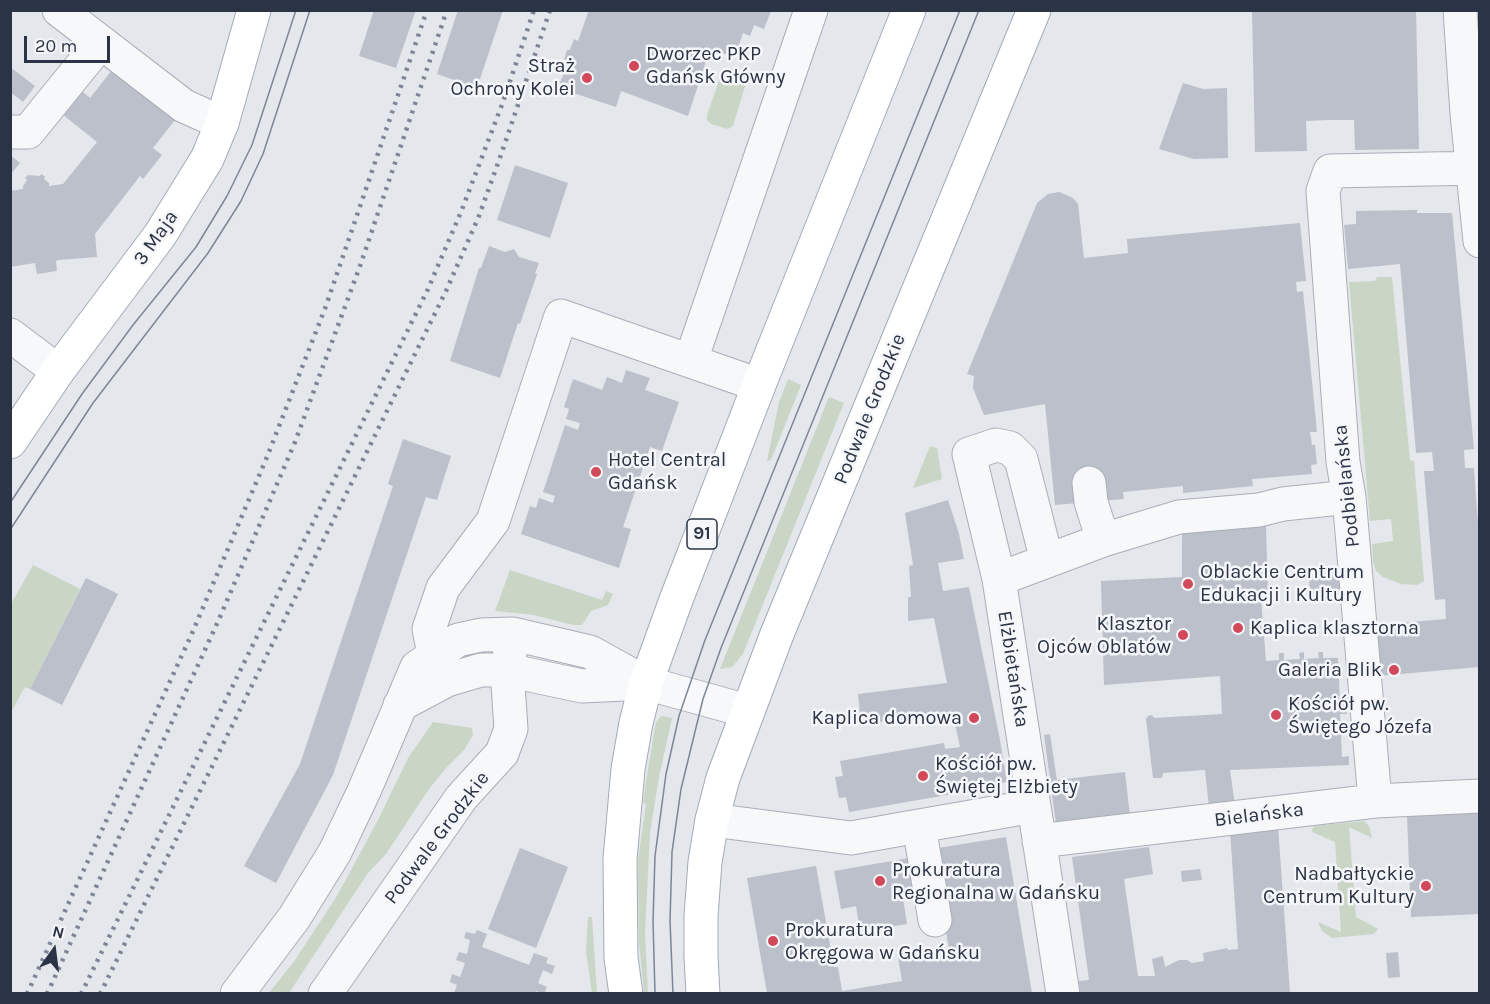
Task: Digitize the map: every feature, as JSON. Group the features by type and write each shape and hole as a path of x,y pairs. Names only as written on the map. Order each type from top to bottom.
{"main road":[{"name":"3 Maja","path":"10,442 57,371 160,235 202,167 222,123 254,10"},
{"name":"91","path":"626,993 621,958 620,859 628,769 646,683 759,385 909,10"},
{"name":"Podwale Grodzkie","path":"703,993 701,916 705,862 712,820 723,778 777,634 1034,10"}],"street":[{"path":"59,10 184,106 222,123"},
{"path":"691,360 811,10"},
{"path":"1466,20 1467,114 1476,168 1479,240"},
{"path":"10,132 28,132 101,42"},
{"name":"Podbielańska","path":"1376,801 1349,497 1343,462 1323,191 1330,171 1476,168"},
{"path":"435,654 429,629 442,588 493,520 561,316 759,385"},
{"path":"10,335 57,371"},
{"name":"Elżbietańska","path":"1047,561 1021,459 1010,448 996,445 969,454 999,579 1063,993"},
{"path":"1089,483 1091,502 1103,540"},
{"path":"999,579 1103,540 1179,517 1259,510 1283,504 1349,497"},
{"path":"237,993 294,918 335,852 417,667 458,640 481,635 513,634 590,652 646,683 747,711"},
{"name":"Podwale Grodzkie","path":"326,993 461,798 502,753 511,729 507,670 513,634"},
{"path":"400,705 447,680 481,670 507,670 582,686 646,683"},
{"name":"Bielańska","path":"1039,841 1376,801 1479,796"},
{"path":"712,820 851,838 1034,806"},
{"path":"919,826 935,920"}],"green space":[{"path":"731,68 745,74 747,80 733,126 728,129 711,124 707,120 707,115 722,72"},
{"path":"1377,277 1392,277 1410,460 1414,461 1424,581 1417,585 1401,584 1383,577 1376,571 1373,561 1372,544 1393,541 1391,519 1370,521 1349,282 1375,281"},
{"path":"788,379 801,385 771,460 767,461 779,402"},
{"path":"829,397 844,403 743,654 732,667 720,669"},
{"path":"930,446 937,448 942,479 913,488"},
{"path":"33,565 80,589 30,689 25,687 11,712 11,604"},
{"path":"510,570 602,600 606,591 613,594 608,605 591,611 582,625 573,625 534,615 495,611"},
{"path":"661,716 672,718 650,833 645,934 648,993 644,993 639,942 638,860 646,804 643,803 646,781 656,722"},
{"path":"433,722 472,728 473,735 464,750 429,789 386,854 368,873 289,993 269,993 295,960 337,896 408,758"},
{"path":"1364,821 1369,826 1372,838 1349,827 1356,917 1378,929 1374,934 1332,938 1322,931 1318,922 1341,932 1335,842 1312,830 1314,826"},
{"path":"588,917 592,917 597,993 592,993 586,951"}],"building":[{"path":"374,10 416,10 396,68 359,56"},
{"path":"458,10 503,10 477,88 437,74"},
{"name":"Dworzec PKP Gdańsk Główny","path":"589,10 771,11 764,29 754,25 750,36 743,33 735,57 710,49 688,116 621,91 616,107 558,88 564,73 567,50 570,50 574,39 578,41"},
{"path":"1252,10 1416,10 1419,149 1355,150 1354,120 1329,120 1306,121 1307,151 1255,152"},
{"path":"13,69 35,86 23,102 10,92 10,72"},
{"path":"112,70 175,120 153,148 162,155 143,179 140,176 95,234 97,257 58,260 56,261 57,271 37,274 35,263 10,267 10,191 23,189 27,180 25,178 28,175 42,174 49,186 63,184 97,142 62,114 81,90 90,98"},
{"path":"1183,83 1203,89 1227,88 1228,158 1194,159 1159,149"},
{"path":"10,155 20,163 10,175"},
{"path":"515,165 568,183 550,238 497,220"},
{"path":"1059,192 1073,198 1078,204 1084,258 1128,253 1127,239 1300,223 1306,281 1296,282 1297,292 1303,291 1317,432 1310,432 1312,445 1315,445 1317,464 1311,465 1312,474 1252,479 1253,486 1183,493 1183,486 1123,492 1124,499 1055,505 1045,404 984,415 973,388 974,376 967,374 1037,203 1048,194"},
{"path":"1417,210 1417,213 1452,213 1474,449 1464,450 1465,468 1474,468 1479,539 1479,667 1378,676 1375,625 1446,619 1445,599 1435,600 1424,471 1434,471 1432,452 1416,453 1400,264 1348,269 1344,225 1356,224 1356,211"},
{"path":"489,246 505,252 514,249 519,257 539,263 500,378 450,361 479,268 481,268"},
{"name":"Hotel Central Gdańsk","path":"626,370 650,378 645,390 679,402 662,451 650,447 623,527 631,529 619,568 521,534 530,506 536,508 539,498 553,503 555,496 543,492 565,425 578,430 580,423 566,419 569,409 564,407 573,379 602,390 607,377 622,383"},
{"path":"403,439 451,456 437,500 426,497 333,775 276,883 244,866 300,764 393,486 388,484"},
{"path":"948,500 964,559 938,563 943,591 969,587 1007,782 952,789 953,794 849,812 846,797 839,798 835,777 843,776 840,761 944,743 945,749 960,747 953,714 861,724 858,694 947,683 934,618 908,621 908,597 911,597 909,566 913,565 905,513"},
{"path":"1266,525 1268,598 1261,598 1266,661 1279,660 1279,653 1284,653 1284,660 1300,659 1299,653 1304,652 1304,659 1319,658 1318,652 1323,652 1323,658 1338,658 1340,705 1346,704 1347,714 1340,714 1342,757 1349,756 1349,765 1230,770 1235,805 1209,807 1205,770 1163,773 1162,778 1153,778 1146,719 1152,715 1154,718 1222,714 1220,676 1104,685 1101,581 1182,577 1182,533"},
{"path":"1340,571 1342,595 1310,598 1309,574"},
{"path":"86,578 118,594 62,705 30,689"},
{"path":"1050,734 1057,780 1125,772 1130,816 1056,824 1044,735"},
{"path":"1479,812 1479,914 1411,917 1407,815"},
{"path":"1278,826 1290,993 1080,993 1079,981 1089,980 1072,857 1149,847 1153,874 1124,879 1138,976 1155,976 1152,959 1163,956 1165,967 1179,960 1192,963 1204,961 1203,953 1227,948 1228,950 1238,949 1230,830"},
{"path":"1006,837 1032,993 767,993 747,878 816,866 834,967 838,967 842,991 902,981 898,957 949,949 932,849"},
{"path":"520,848 568,867 536,948 488,929"},
{"path":"909,858 916,896 903,898 907,924 860,932 856,906 841,909 834,871"},
{"path":"1200,869 1202,880 1182,882 1181,871"},
{"path":"477,930 487,934 482,947 529,965 534,953 548,958 546,963 555,966 552,974 543,970 538,983 547,987 544,994 536,991 535,993 454,993 457,985 450,982 452,974 460,977 465,963 456,960 459,952 467,954 470,940 464,938 466,932 475,934"},
{"path":"1398,952 1400,977 1388,978 1386,953"}],"tram line":[{"path":"10,503 82,394 133,325 196,247 227,196 252,145 296,10"},
{"path":"10,530 93,403 208,253 241,201 263,154 310,10"},
{"path":"655,994 653,921 655,856 666,774 679,716 705,640 960,10"},
{"path":"673,994 670,921 672,852 681,789 703,699 721,648 979,10"}],"railway":[{"path":"27,994 193,631 267,457 326,306 427,10"},
{"path":"47,994 220,617 295,442 360,266 447,10"},
{"path":"81,994 428,289 461,212 503,102 534,10"},
{"path":"100,994 446,291 479,216 550,10"}],"place":[{"name":"Dworzec PKP Gdańsk Główny","path":"634,66"},
{"name":"Straż Ochrony Kolei","path":"587,78"},
{"name":"Hotel Central Gdańsk","path":"596,472"},
{"name":"Oblackie Centrum Edukacji i Kultury","path":"1188,584"},
{"name":"Kaplica klasztorna","path":"1238,628"},
{"name":"Klasztor Ojców Oblatów","path":"1183,635"},
{"name":"Galeria Blik","path":"1394,670"},
{"name":"Kościół pw. Świętego Józefa","path":"1276,715"},
{"name":"Kaplica domowa","path":"974,718"},
{"name":"Kościół pw. Świętej Elżbiety","path":"923,776"},
{"name":"Prokuratura Regionalna w Gdańsku","path":"880,881"},
{"name":"Nadbałtyckie Centrum Kultury","path":"1426,886"},
{"name":"Prokuratura Okręgowa w Gdańsku","path":"773,941"}]}
